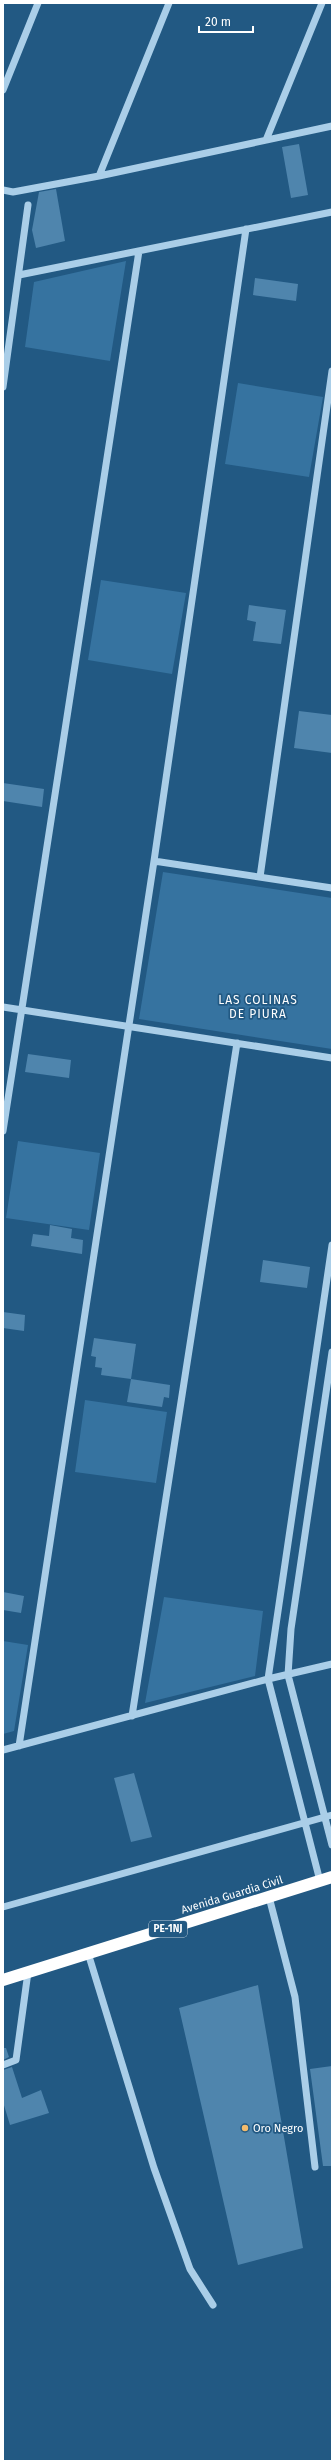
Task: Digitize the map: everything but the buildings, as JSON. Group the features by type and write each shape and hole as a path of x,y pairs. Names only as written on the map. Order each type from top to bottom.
{"highway":[{"name":"Avenida Guardia Civil","path":"3,1980 332,1877"}],"street":[{"path":"3,90 5,79 38,3"},
{"path":"99,176 169,3"},
{"path":"266,140 322,3"},
{"path":"3,190 13,192 99,176 332,126"},
{"path":"3,387 28,205"},
{"path":"19,275 332,212"},
{"path":"19,1746 154,861 246,229"},
{"path":"3,1131 139,251"},
{"path":"260,877 332,371"},
{"path":"154,861 332,888"},
{"path":"3,1007 332,1058"},
{"path":"132,1716 237,1043"},
{"path":"320,1881 268,1679 332,1245"},
{"path":"332,1352 290,1629 288,1675 332,1845"},
{"path":"3,1750 268,1679 332,1664"},
{"path":"3,1908 332,1814"},
{"path":"269,1897 295,1997 315,2167"},
{"path":"88,1953 154,2168 182,2247 190,2269 213,2305"},
{"path":"3,2065 16,2060 28,1972"}],"shaded area":[{"path":"126,261 110,361 25,347 34,282"},
{"path":"238,383 323,397 309,477 225,464"},
{"path":"101,580 186,593 172,674 88,660"},
{"path":"163,872 332,898 332,1049 139,1019"},
{"path":"18,1141 100,1153 89,1230 6,1218"},
{"path":"85,1400 167,1412 156,1483 75,1472"},
{"path":"164,1597 263,1611 255,1676 145,1703"},
{"path":"3,1641 28,1645 14,1731 3,1734"}],"place":[{"name":"Oro Negro","path":"245,2128"}],"district":[{"name":"LAS COLINAS DE PIURA","path":"258,1007"}]}
